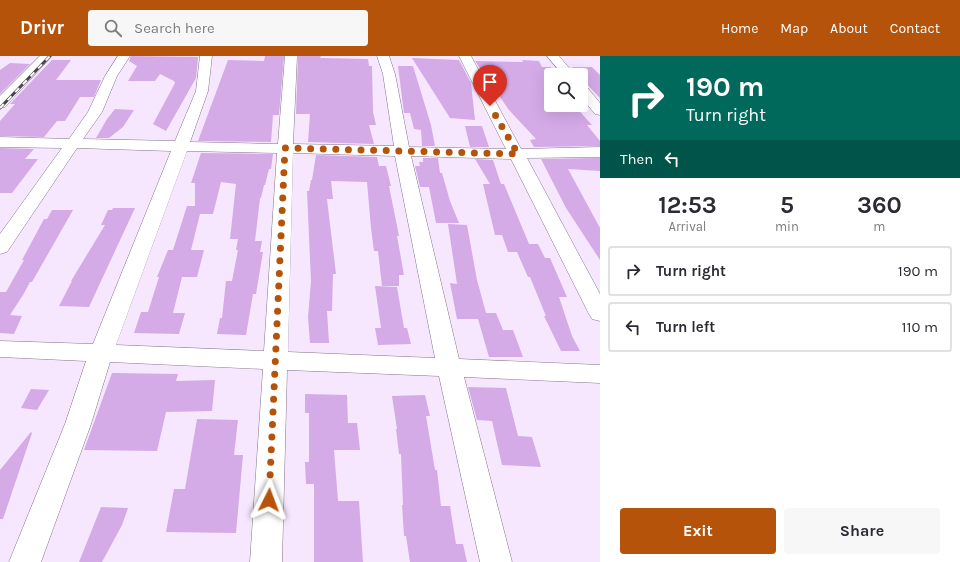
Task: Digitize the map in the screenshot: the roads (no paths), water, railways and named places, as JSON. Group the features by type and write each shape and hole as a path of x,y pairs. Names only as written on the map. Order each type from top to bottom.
{"street":[{"path":"0,104 46,56"},
{"path":"0,248 95,112 111,76 124,56"},
{"path":"25,562 78,424 101,353 202,91 206,56"},
{"path":"266,562 285,148 291,56"},
{"path":"383,56 389,74 402,151 449,367 496,562"},
{"path":"465,56 490,106 518,154 600,314"},
{"path":"553,56 564,68"},
{"path":"588,96 600,111"},
{"path":"0,142 518,154 600,152"},
{"path":"0,349 600,374"}],"railway":[{"path":"0,108 50,56"}]}
